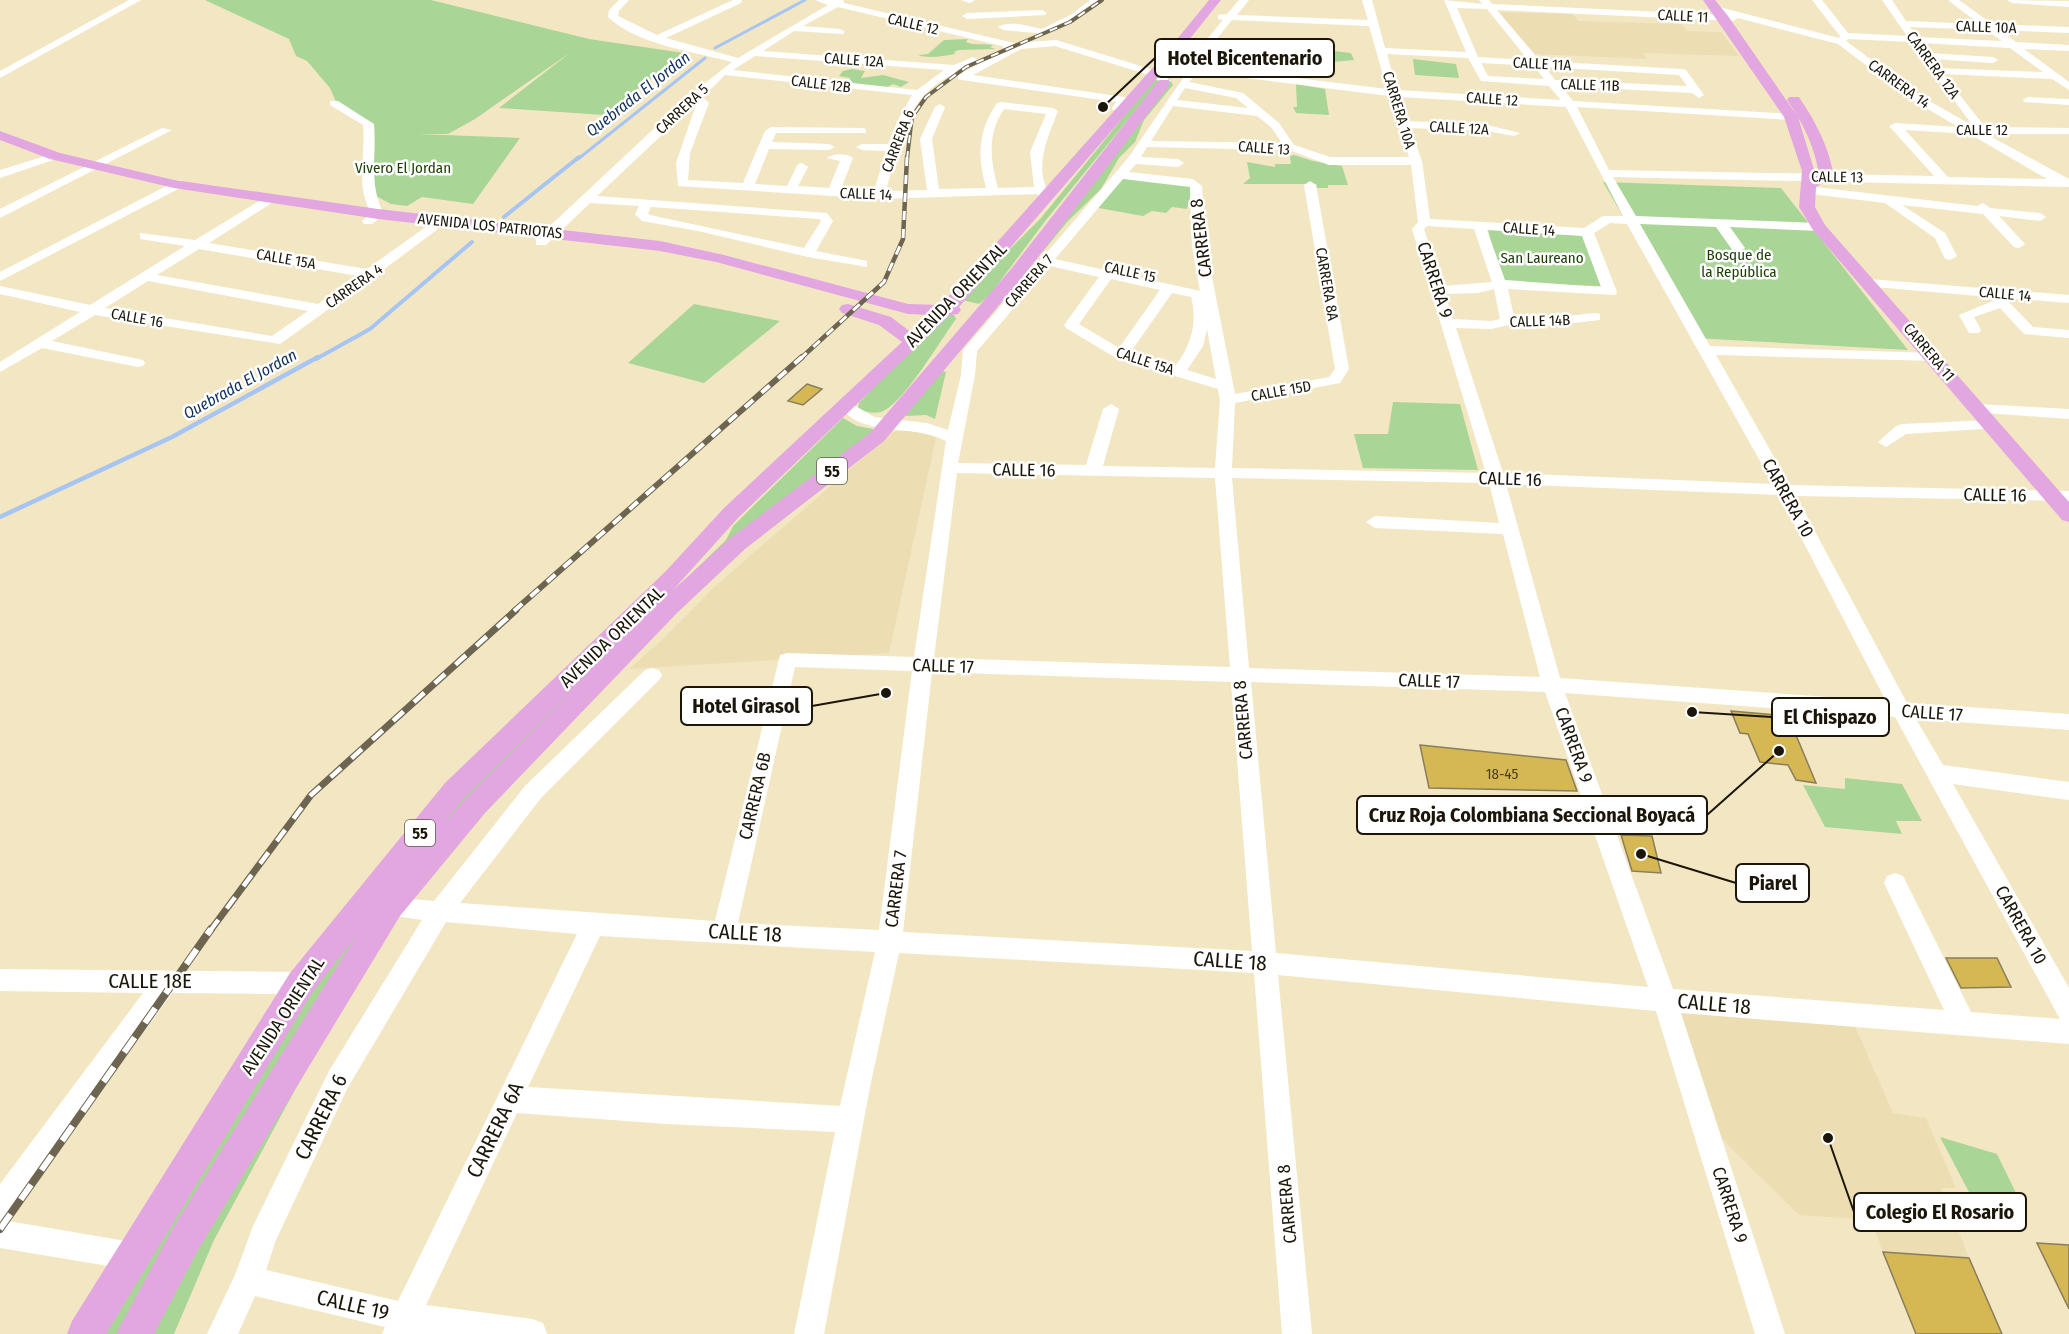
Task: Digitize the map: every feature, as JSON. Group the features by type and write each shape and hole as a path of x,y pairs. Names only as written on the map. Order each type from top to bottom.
{"main road":[{"name":"AVENIDA ORIENTAL","path":"85,1334 301,982 454,791 682,582 737,544 877,437 982,325 1215,0"},
{"name":"AVENIDA ORIENTAL","path":"134,1334 186,1238 390,907 476,805 682,582 731,513 847,406 944,311 1043,194 1122,109 1226,18 1233,0"},
{"name":"CARRERA 11","path":"1709,0 1725,11 1807,118 1815,135 1813,182 1807,207 1819,227 1991,425 2061,496 2069,514"},
{"name":"CARRERA 11","path":"1725,11 1791,117 1813,182"},
{"name":"AVENIDA LOS PATRIOTAS","path":"0,135 55,156 178,184 271,198 432,229 455,227"},
{"name":"AVENIDA LOS PATRIOTAS","path":"0,148 37,162 161,194 256,207 545,237 660,246 718,258 908,309 965,311 982,325"},
{"name":"AVENIDA LOS PATRIOTAS","path":"545,237 711,266 885,321 912,341"}],"street":[{"path":"0,75 136,0"},
{"path":"624,0 614,10 613,17 622,25 739,61"},
{"name":"CALLE 12","path":"820,0 1007,46"},
{"path":"1036,0 1042,13 1043,32"},
{"path":"1043,32 1075,16 1096,0"},
{"name":"AVENIDA ORIENTAL","path":"1146,144 1182,84 1195,69 1198,56 1226,18 1244,0"},
{"name":"CARRERA 10A","path":"1367,0 1393,93 1416,161 1424,222"},
{"path":"1595,0 1596,12"},
{"path":"1817,0 1843,39 2069,48"},
{"name":"CARRERA 12A","path":"1887,0 1975,130"},
{"path":"1953,0 2069,87"},
{"path":"2012,0 2069,1"},
{"path":"659,38 740,1"},
{"name":"CARRERA 5","path":"545,237 723,72 792,28 838,3"},
{"path":"1450,3 1473,58"},
{"name":"CALLE 11","path":"1450,3 1596,12 1725,11"},
{"name":"CARRERA 10","path":"1487,4 1570,104 1630,219 1785,490 1902,712 2069,1012"},
{"path":"947,32 967,6 1042,13"},
{"name":"CARRERA 14","path":"1725,11 1843,39 1915,97 2067,184"},
{"path":"1226,18 1374,23"},
{"name":"CALLE 10A","path":"1904,24 2069,30"},
{"path":"1003,27 1028,28 1043,32 1056,43 1160,77"},
{"path":"792,28 840,32"},
{"name":"CARRERA 6","path":"879,195 893,148 909,109 919,93 956,68 1007,46 1056,43"},
{"path":"1290,81 1296,43"},
{"path":"1007,46 1017,49 962,77 1124,100 1117,108 1122,109"},
{"name":"CALLE 11A","path":"1381,51 1682,72 1695,90"},
{"name":"CALLE 12A","path":"752,53 956,68"},
{"path":"1925,56 2037,63"},
{"name":"CALLE 11B","path":"1473,58 1485,79 1695,90"},
{"path":"1602,68 1612,86"},
{"name":"CALLE 12","path":"1195,69 1393,93 1791,117"},
{"path":"1935,71 2056,76"},
{"name":"CALLE 12B","path":"723,72 919,93"},
{"path":"1182,84 1236,93 1283,133 1290,147"},
{"path":"1695,90 1710,112"},
{"name":"CALLE 14","path":"695,96 704,103 684,156 680,174 682,183 879,195 993,192 1043,194"},
{"path":"2028,100 2069,102"},
{"path":"1171,103 1262,113"},
{"path":"334,104 368,124 370,136 365,166 373,218"},
{"path":"993,192 983,151 986,136 1001,105 1053,111 1036,152 1043,194"},
{"path":"934,195 928,177 927,139 940,107"},
{"name":"CALLE 12A","path":"1404,124 1515,129 1507,146"},
{"name":"CALLE 12","path":"1944,180 1895,126 2069,131"},
{"path":"747,188 771,131 775,129 862,131"},
{"path":"0,214 166,130"},
{"name":"CALLE 13","path":"1146,144 1290,147 1329,160 1416,161"},
{"name":"CARRERA 7","path":"809,1334 890,940 953,439 968,375 970,350 982,325 1049,258 1146,144"},
{"path":"765,146 831,152 848,158 833,193"},
{"path":"862,147 893,148"},
{"path":"0,174 55,156"},
{"path":"1133,160 1178,163"},
{"path":"790,191 802,167"},
{"name":"CALLE 13","path":"1605,173 1813,182 1958,180 2067,184"},
{"name":"CARRERA 8","path":"1120,175 1195,184 1202,292 1221,390 1223,474 1239,674 1298,1334"},
{"path":"1958,180 2019,244"},
{"path":"1813,182 1889,201 2040,217"},
{"path":"0,277 178,184"},
{"name":"CARRERA 8A","path":"1310,185 1342,369 1335,380"},
{"path":"0,368 271,198"},
{"path":"587,199 826,217 827,221 808,254"},
{"path":"1889,201 1940,236 1950,256"},
{"path":"647,203 640,213 645,218 698,227 808,254 862,264"},
{"path":"1439,290 1478,289 1500,284 1610,292 1587,232 1607,219 1819,227"},
{"name":"CALLE 14","path":"1424,222 1587,232"},
{"name":"CARRERA 9","path":"1424,222 1418,229 1439,290 1496,478 1508,530 1552,685 1665,1000 1770,1334"},
{"path":"1720,223 1738,248"},
{"path":"1479,225 1500,284 1508,321"},
{"name":"CARRERA 4","path":"275,342 373,274 432,229"},
{"name":"CALLE 15A","path":"145,236 373,274"},
{"name":"CALLE 15","path":"1049,258 1169,287 1202,292"},
{"name":"CALLE 15","path":"1049,258 1202,292"},
{"name":"CALLE 15A","path":"1108,273 1071,326 1121,355 1178,372 1221,390"},
{"path":"146,277 322,309"},
{"name":"CALLE 14","path":"1869,283 1998,298 2069,299"},
{"path":"1121,355 1169,287"},
{"name":"CALLE 16","path":"0,290 92,310 275,342"},
{"path":"1178,372 1193,355 1202,328 1199,297 1202,292"},
{"path":"1974,330 1965,315 1998,298 2029,331 2069,334"},
{"name":"CALLE 14B","path":"1449,323 1491,325 1508,321 1539,323 1595,317"},
{"path":"39,343 138,363"},
{"path":"1704,350 1934,357"},
{"path":"1193,355 1221,390"},
{"name":"CALLE 15D","path":"1221,390 1335,380"},
{"path":"847,406 863,419 925,426 943,431 953,439"},
{"path":"1094,471 1111,409"},
{"path":"1977,409 2069,414"},
{"path":"1886,442 1902,429 1991,425"},
{"name":"CALLE 16","path":"950,468 1496,478 1785,490 2061,496"},
{"path":"1376,522 1508,530"},
{"name":"CALLE 17","path":"788,660 1552,685 1902,712 2069,722"},
{"name":"CARRERA 6B","path":"724,933 788,660"},
{"path":"440,911 533,792 652,675"},
{"path":"1936,773 2069,791"},
{"path":"1895,883 1964,1025"},
{"name":"CALLE 18","path":"390,907 593,925 1266,963 1665,1000 2069,1032"},
{"name":"CARRERA 6","path":"222,1334 248,1280 263,1236 338,1080 440,911"},
{"name":"CARRERA 6A","path":"401,1326 593,925"},
{"name":"CALLE 18E","path":"0,980 301,982"},
{"path":"0,1208 166,981"},
{"path":"510,1099 667,1111 852,1120"},
{"path":"0,1234 132,1256"},
{"name":"CALLE 19","path":"248,1280 401,1326 532,1334"}],"shaded area":[{"path":"1496,12 1573,14 1578,21 1681,24 1687,31 1721,32 1739,56 1643,53 1647,59 1535,54"},
{"path":"919,428 936,438 889,653 629,669 663,639 713,588 893,432"},
{"path":"1674,1009 1854,1024 1893,1113 1926,1118 1956,1188 1941,1188 1969,1258 1883,1252 1871,1220 1799,1215 1711,1128"}],"green space":[{"name":"Vivero El Jordan","path":"205,0 431,0 589,39 684,53 604,115 499,108 571,52 475,119 448,134 417,134 520,138 473,204 422,197 407,206 391,204 376,196 363,119 338,106 330,88 307,61 296,56 289,39"},
{"path":"968,39 966,42 993,45 990,47 995,49 959,50 954,52 955,54 936,57 918,55 928,54 944,40"},
{"path":"1315,49 1351,53 1354,60 1333,62 1334,72 1295,69 1298,59 1311,60"},
{"path":"1413,59 1456,64 1459,78 1415,75"},
{"path":"852,69 865,71 861,78 883,75 909,82 901,87 893,84 886,88 850,84 850,78 839,76 843,71"},
{"path":"1156,77 1160,78 1157,84 1046,220 989,296 979,304 962,300 964,295 1041,218"},
{"path":"1169,78 1173,85 1144,120 1135,142 1119,158 1101,189 1068,221 1040,255 1094,176"},
{"path":"1296,84 1325,89 1329,115 1296,113 1293,107 1297,107"},
{"path":"1290,156 1342,166 1348,185 1328,185 1328,188 1317,188 1316,184 1243,184 1250,178 1247,162 1275,167 1275,164 1291,164"},
{"path":"1120,176 1194,183 1187,209 1172,207 1166,213 1152,211 1143,216 1093,207"},
{"name":"Bosque de la República","path":"1603,182 1781,188 1908,350 1694,338"},
{"name":"San Laureano","path":"1488,229 1583,234 1602,286 1500,284"},
{"path":"694,304 780,321 704,383 628,363"},
{"path":"949,313 956,319 900,397 881,412 863,411 858,408 859,403 905,354"},
{"path":"942,371 946,372 935,419 926,415 905,416"},
{"path":"1393,402 1460,404 1478,470 1363,468 1354,434 1388,434"},
{"path":"843,418 857,426 873,429 873,432 693,572 726,540 733,526"},
{"path":"672,594 477,791 120,1334 100,1334 287,1024 469,787"},
{"path":"1845,778 1902,784 1922,821 1896,821 1902,834 1825,827 1803,785 1845,789"},
{"path":"330,1025 214,1240 174,1334 144,1334"},
{"path":"1940,1137 1997,1154 2016,1193 1969,1192"}],"building":[{"path":"807,384 822,389 803,405 788,401"},
{"path":"1731,711 1788,716 1816,783 1796,780 1788,765 1760,762 1748,734 1740,733"},
{"path":"1420,745 1566,760 1577,791 1429,788"},
{"path":"1621,835 1652,836 1661,873 1632,871"},
{"path":"1946,958 1997,958 2011,987 1961,988"},
{"path":"2037,1243 2069,1245 2069,1309"},
{"path":"1883,1252 1969,1258 2002,1334 1916,1334"}],"waterway":[{"name":"Quebrada El Jordan","path":"715,48 805,0"},
{"name":"Quebrada El Jordan","path":"578,159 705,58"},
{"name":"Quebrada El Jordan","path":"504,217 579,157"},
{"name":"Quebrada El Jordan","path":"316,359 370,329 472,242"},
{"name":"Quebrada El Jordan","path":"0,517 172,437 318,357"}],"railway":[{"path":"907,159 912,117 926,97 966,67 1070,22 1102,0"},
{"path":"800,359 884,282 903,239 907,157"},
{"path":"514,611 802,357"},
{"path":"210,931 311,795 516,610"},
{"path":"0,1229 211,929"}],"place":[{"name":"Hotel Bicentenario","path":"1103,107"},
{"name":"Hotel Girasol","path":"886,693"},
{"name":"El Chispazo","path":"1692,712"},
{"name":"Cruz Roja Colombiana Seccional Boyacá","path":"1779,751"},
{"name":"Piarel","path":"1641,854"},
{"name":"Colegio El Rosario","path":"1828,1138"}]}
